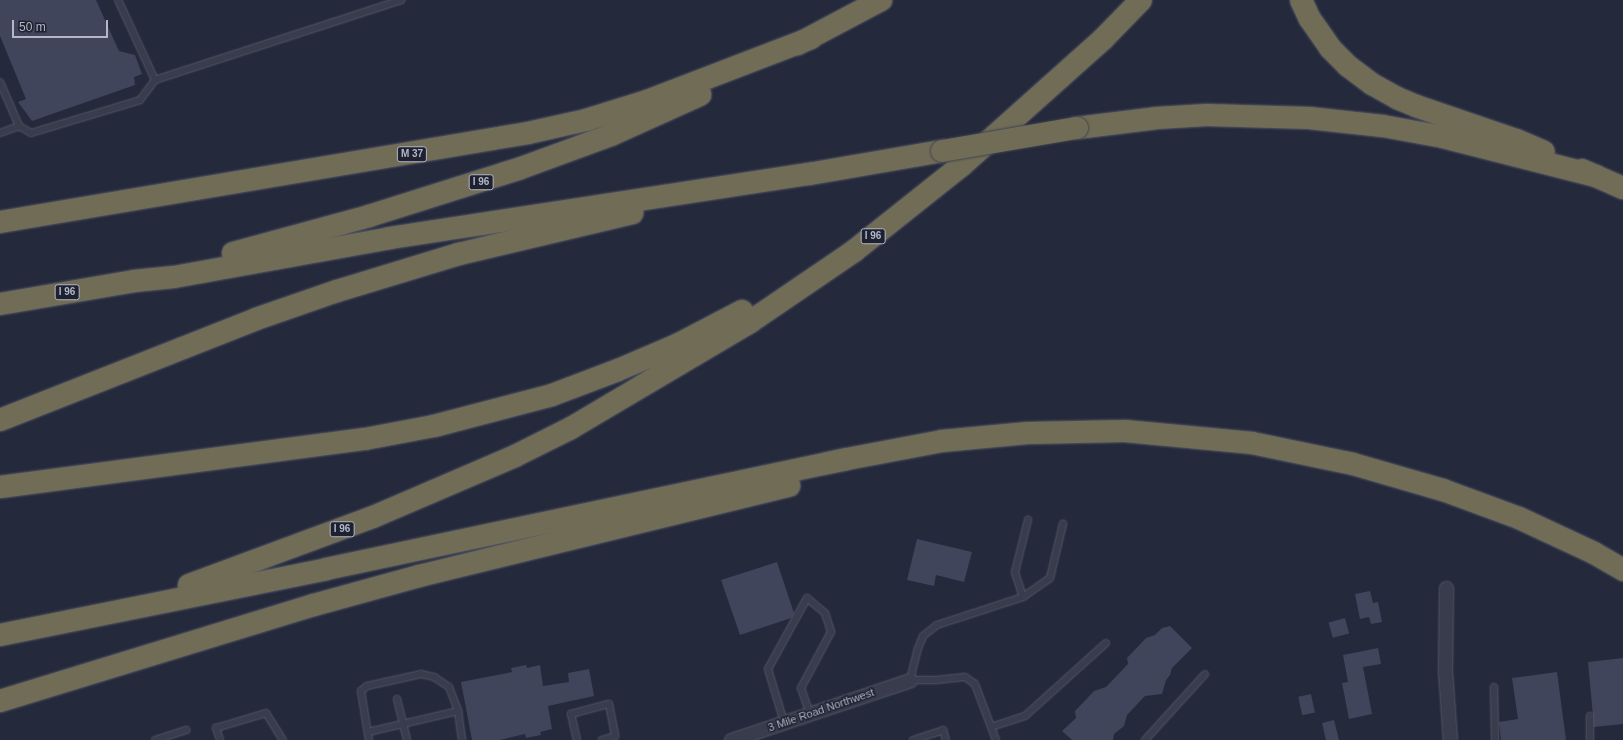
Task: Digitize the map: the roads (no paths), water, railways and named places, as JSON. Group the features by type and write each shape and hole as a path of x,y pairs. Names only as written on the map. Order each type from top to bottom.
{"highway":[{"name":"I 96","path":"0,304 134,281 177,266 247,250 369,216 522,168 611,135 686,102 811,38 881,0"},
{"name":"I 96","path":"0,635 106,613 226,572 373,517 515,456 571,428 750,322 854,251 961,166 1103,40 1141,0"},
{"path":"1301,0 1310,19 1330,48 1348,66 1372,84 1416,106 1516,140 1623,188"},
{"name":"M 37","path":"0,222 528,133 586,120 647,101 811,38"},
{"path":"134,281 174,277 390,238 670,194 705,190 1077,128 1157,118 1207,115 1309,118 1390,127 1443,137 1596,176"},
{"path":"0,420 114,374 336,291 477,250 664,205 705,190"},
{"path":"0,487 365,439 434,426 497,411 559,392 618,370 679,344 854,251"},
{"path":"106,613 326,569 846,459 942,441 1028,433 1125,431 1252,443 1353,464 1443,490 1519,518 1594,553 1623,570"},
{"path":"0,701 314,605 442,571 860,469 942,441"}],"street":[{"path":"1446,588 1445,671 1450,740"},
{"name":"3 Mile Road Northwest","path":"731,740 910,680"}],"lane":[{"path":"118,0 155,80"},
{"path":"0,82 19,126 31,133 140,100 155,80 401,0"},
{"path":"0,133 19,126"},
{"path":"1023,597 1015,572 1028,520"},
{"path":"996,740 975,684 965,677 936,680 910,680 917,651 923,636 937,625 1023,597 1050,578 1064,524"},
{"path":"784,722 768,669 807,598 825,613 831,632 801,688 810,714"},
{"path":"991,727 1025,716 1106,643"},
{"path":"370,740 361,691 367,686 421,674 434,677 449,687 458,711 462,740"},
{"path":"1145,740 1205,674"},
{"path":"1494,687 1495,740"},
{"path":"397,698 407,740"},
{"path":"577,740 571,714 609,704 615,736 602,740"},
{"path":"368,732 458,711"},
{"path":"220,740 216,728 266,713 283,740"},
{"path":"1590,716 1590,740"},
{"path":"155,740 186,730"},
{"path":"913,740 943,730 946,740"}]}
